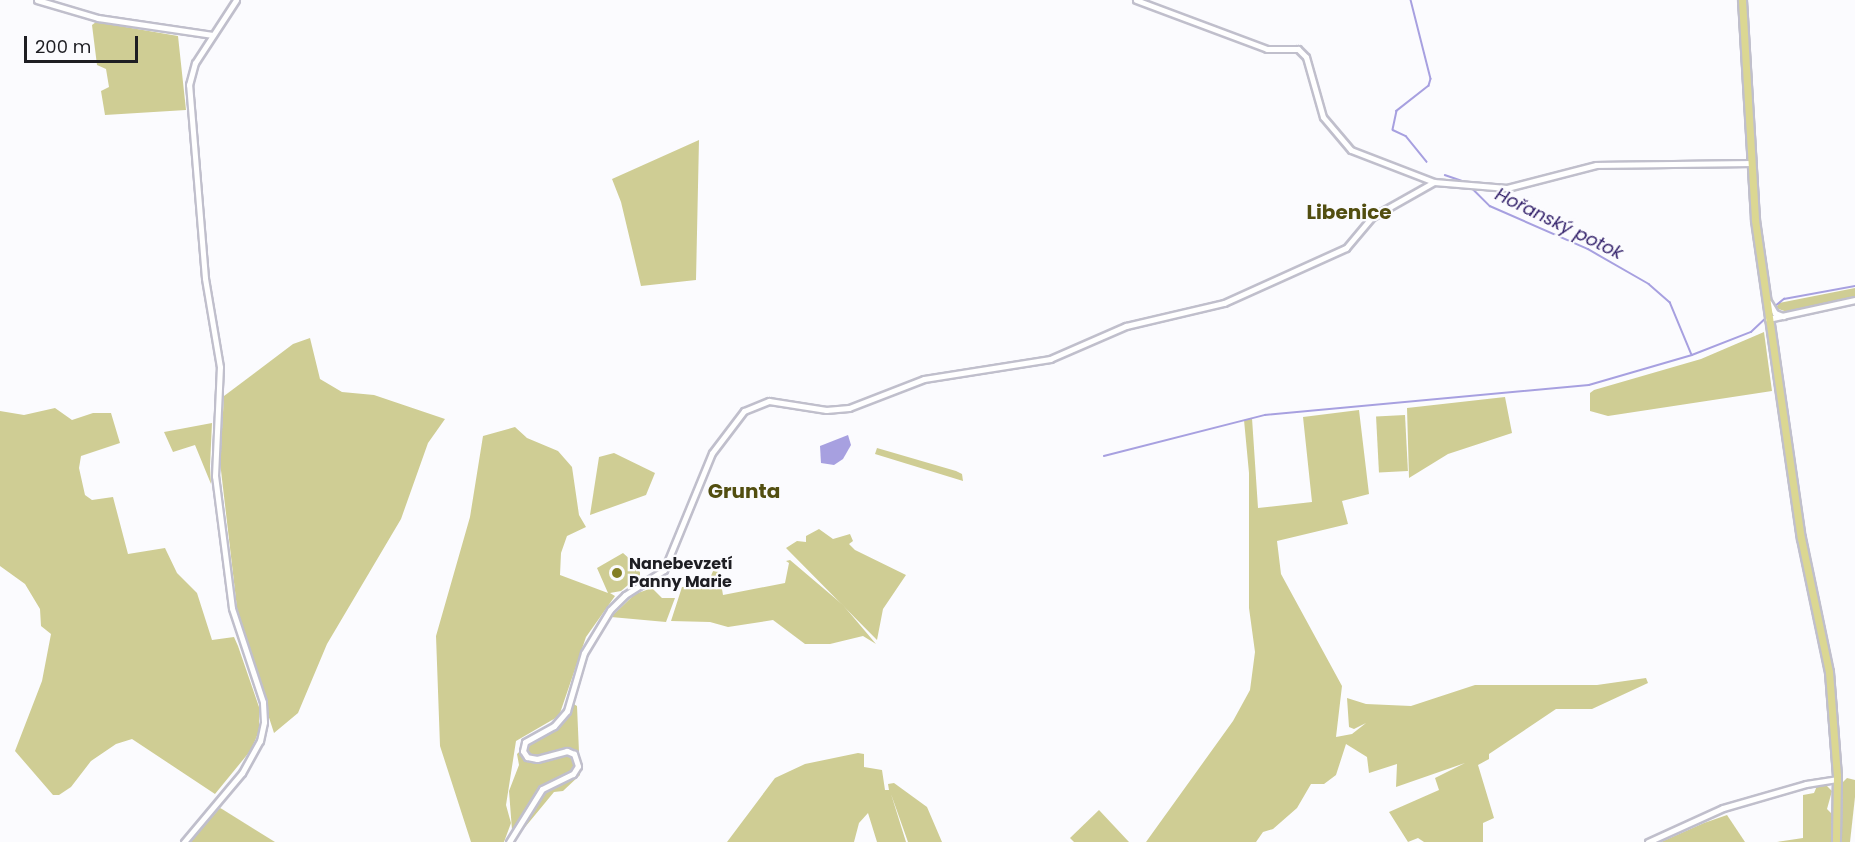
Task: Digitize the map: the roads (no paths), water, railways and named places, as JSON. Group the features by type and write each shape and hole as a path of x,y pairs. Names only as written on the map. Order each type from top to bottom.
{"main road":[{"path":"1742,0 1750,163 1768,319 1801,538 1829,672 1837,779 1836,842"}],"street":[{"path":"37,0 98,18 213,35"},
{"path":"184,842 242,773 260,741 264,722 263,702 232,608 215,476 220,367 205,278 189,85 195,63 236,0"},
{"path":"1136,0 1267,49 1298,49 1306,57 1323,117 1351,150 1434,182 1522,187 1596,165 1750,163"},
{"path":"509,842 542,789 573,774 578,766 574,754 567,751 537,759 527,757 523,750 525,742 563,719 584,653 610,610 625,595 664,570 707,462 744,411 769,401 826,410 849,408 924,380 1050,359 1126,326 1224,303 1346,248 1372,217 1434,182"},
{"path":"1765,291 1774,312 1785,316"},
{"path":"1768,319 1855,300"},
{"path":"1773,350 1774,326 1785,316"},
{"path":"1648,842 1723,808 1816,781 1837,779"}],"waterway":[{"name":"Hořanský potok","path":"1411,0 1431,79 1429,86 1397,111 1393,130 1406,136 1427,162"},
{"name":"Hořanský potok","path":"1445,175 1465,182"},
{"name":"Hořanský potok","path":"1471,187 1490,206 1588,249 1649,284 1670,302 1692,355 1751,332 1764,320"},
{"name":"Hořanský potok","path":"1774,307 1784,299 1855,286"},
{"path":"1104,456 1265,415 1589,385 1692,355"}],"place":[{"name":"Nanebevzetí Panny Marie","path":"617,573"}],"district":[{"name":"Libenice","path":"1349,212"},
{"name":"Grunta","path":"744,491"}]}
